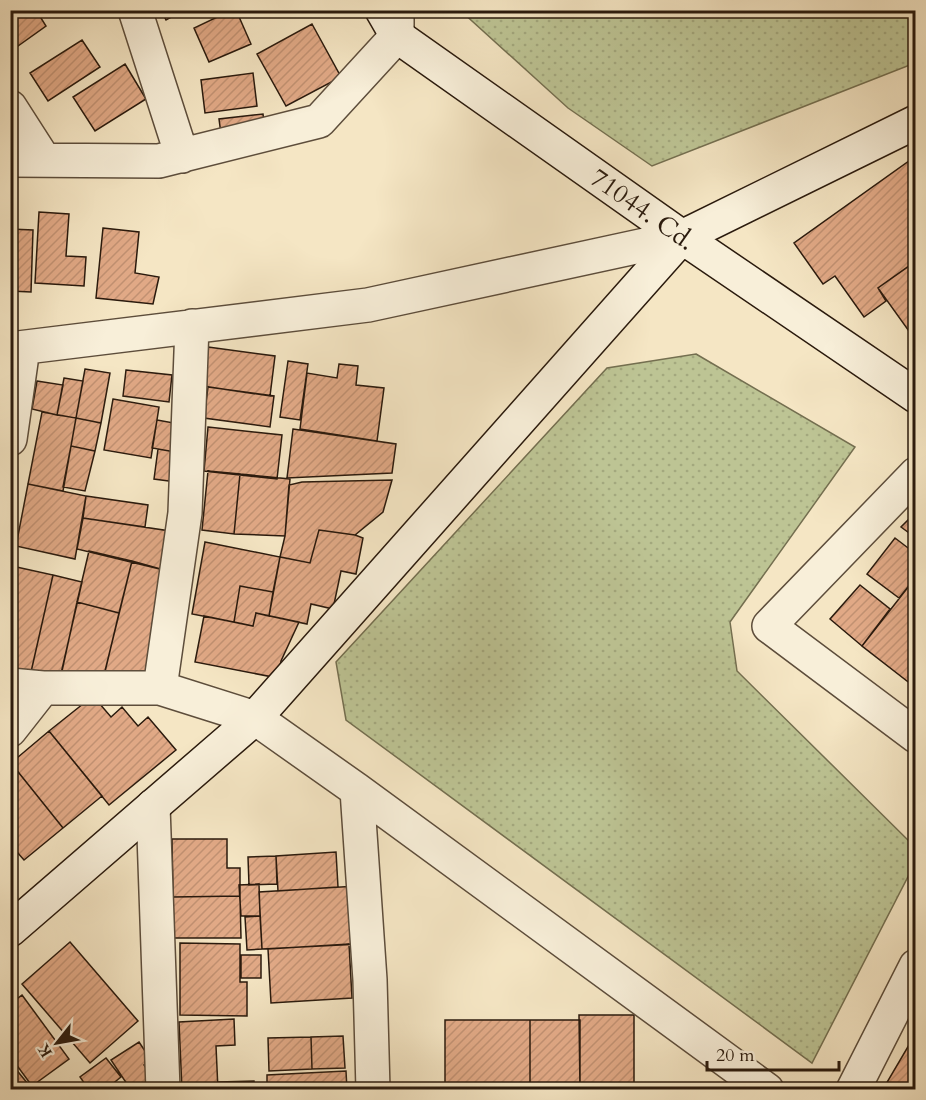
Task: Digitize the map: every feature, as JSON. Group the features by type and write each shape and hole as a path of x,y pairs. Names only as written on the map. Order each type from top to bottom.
{"street":[{"path":"135,10 182,156"},
{"path":"10,160 159,161 319,121 392,19"},
{"name":"71044. Cd.","path":"392,19 682,237 915,396"},
{"path":"10,108 44,160"},
{"path":"10,439 17,349 368,305 682,237 915,122"},
{"path":"10,930 255,718 682,237"},
{"path":"160,688 185,513 192,326"},
{"path":"915,474 770,626 915,736"},
{"path":"10,685 43,688 160,688 255,718 767,1089"},
{"path":"10,730 43,688"},
{"path":"357,790 370,980 373,1089"},
{"path":"153,806 163,1089"},
{"path":"853,1089 915,966"}],"green space":[{"path":"461,11 915,11 915,63 652,166 568,108"},
{"path":"696,354 855,447 730,622 737,671 915,847 915,863 812,1063 346,720 336,662 607,368"}],"building":[{"path":"10,10 36,10 46,26 18,46 10,35"},
{"path":"161,10 184,10 166,20"},
{"path":"236,10 251,44 209,62 194,28"},
{"path":"312,24 341,77 286,106 257,54"},
{"path":"82,40 100,67 48,101 30,73"},
{"path":"125,64 146,99 95,131 73,97"},
{"path":"253,73 257,106 205,113 201,80"},
{"path":"263,114 265,129 221,134 219,119"},
{"path":"916,156 916,261 878,288 886,301 864,317 835,276 823,284 794,243"},
{"path":"39,212 69,214 66,256 86,257 84,286 35,283"},
{"path":"103,228 139,232 135,273 159,277 153,304 96,298"},
{"path":"10,229 33,230 31,292 10,291"},
{"path":"916,261 916,341 878,288"},
{"path":"208,347 275,356 270,396 203,386"},
{"path":"288,361 308,364 300,420 280,417"},
{"path":"339,364 358,366 356,385 384,388 377,441 300,429 307,373 337,378"},
{"path":"85,369 110,373 101,423 76,418"},
{"path":"126,370 172,375 169,402 123,396"},
{"path":"64,378 83,381 76,418 57,415"},
{"path":"37,381 63,385 57,415 32,409"},
{"path":"208,387 274,396 270,427 204,418"},
{"path":"113,399 159,407 151,458 104,450"},
{"path":"42,412 76,418 63,491 28,484"},
{"path":"76,418 101,423 95,451 71,446"},
{"path":"157,420 185,425 181,453 152,448"},
{"path":"208,427 282,435 277,479 204,471"},
{"path":"293,429 396,444 392,473 287,478"},
{"path":"71,446 95,451 85,491 63,487"},
{"path":"158,449 181,453 176,482 154,479"},
{"path":"208,471 240,474 234,534 202,530"},
{"path":"240,474 290,479 285,536 234,534"},
{"path":"392,480 383,512 355,535 319,530 310,563 280,557 285,536 289,485 302,482"},
{"path":"28,484 86,496 75,559 16,546"},
{"path":"86,496 148,505 145,527 83,518"},
{"path":"916,512 916,538 901,527"},
{"path":"83,518 170,531 168,571 77,549"},
{"path":"319,530 363,538 356,574 341,571 333,609 311,604 307,624 269,616 280,557 310,563"},
{"path":"895,538 916,554 916,577 899,598 867,574"},
{"path":"205,542 280,557 273,592 240,586 234,622 192,614"},
{"path":"89,551 132,561 119,613 77,602"},
{"path":"132,561 168,571 145,679 105,671"},
{"path":"12,566 53,575 31,672 10,667 10,575"},
{"path":"53,575 82,582 60,678 31,672"},
{"path":"916,577 916,688 862,646"},
{"path":"860,585 890,609 862,646 830,619"},
{"path":"240,586 273,592 269,616 256,613 253,626 234,622"},
{"path":"77,602 119,613 103,680 62,671"},
{"path":"256,613 299,622 281,661 278,678 195,662 204,616 253,626"},
{"path":"93,696 111,717 122,707 138,726 148,717 176,750 109,805 49,731"},
{"path":"49,731 102,796 63,828 11,763"},
{"path":"11,763 63,828 24,860 10,844"},
{"path":"172,839 227,839 227,868 240,868 240,896 173,897"},
{"path":"336,852 338,887 278,891 276,856"},
{"path":"276,856 277,884 249,885 248,857"},
{"path":"259,884 260,916 241,916 239,885"},
{"path":"357,886 360,944 262,949 259,892"},
{"path":"240,896 241,938 174,938 173,897"},
{"path":"260,916 262,949 247,950 245,917"},
{"path":"70,942 138,1021 90,1063 22,984"},
{"path":"180,943 240,944 240,982 247,982 247,1016 180,1015"},
{"path":"349,944 352,998 271,1003 268,949"},
{"path":"241,955 261,955 261,978 241,978"},
{"path":"22,995 69,1059 32,1086 10,1056 10,1004"},
{"path":"579,1015 634,1015 634,1090 580,1090"},
{"path":"234,1019 235,1045 216,1046 218,1090 182,1090 179,1022"},
{"path":"445,1020 530,1020 530,1084 445,1084"},
{"path":"530,1020 580,1020 580,1090 530,1090"},
{"path":"916,1033 916,1090 895,1090 886,1084"},
{"path":"343,1036 345,1068 312,1069 311,1037"},
{"path":"311,1037 312,1069 269,1071 268,1038"},
{"path":"139,1042 151,1060 144,1065 158,1086 151,1090 131,1090 111,1060"},
{"path":"106,1058 121,1077 105,1090 89,1090 80,1077"},
{"path":"10,1062 33,1090 10,1090"},
{"path":"346,1071 347,1090 267,1090 267,1075"},
{"path":"254,1081 255,1090 219,1090 219,1082"}]}
